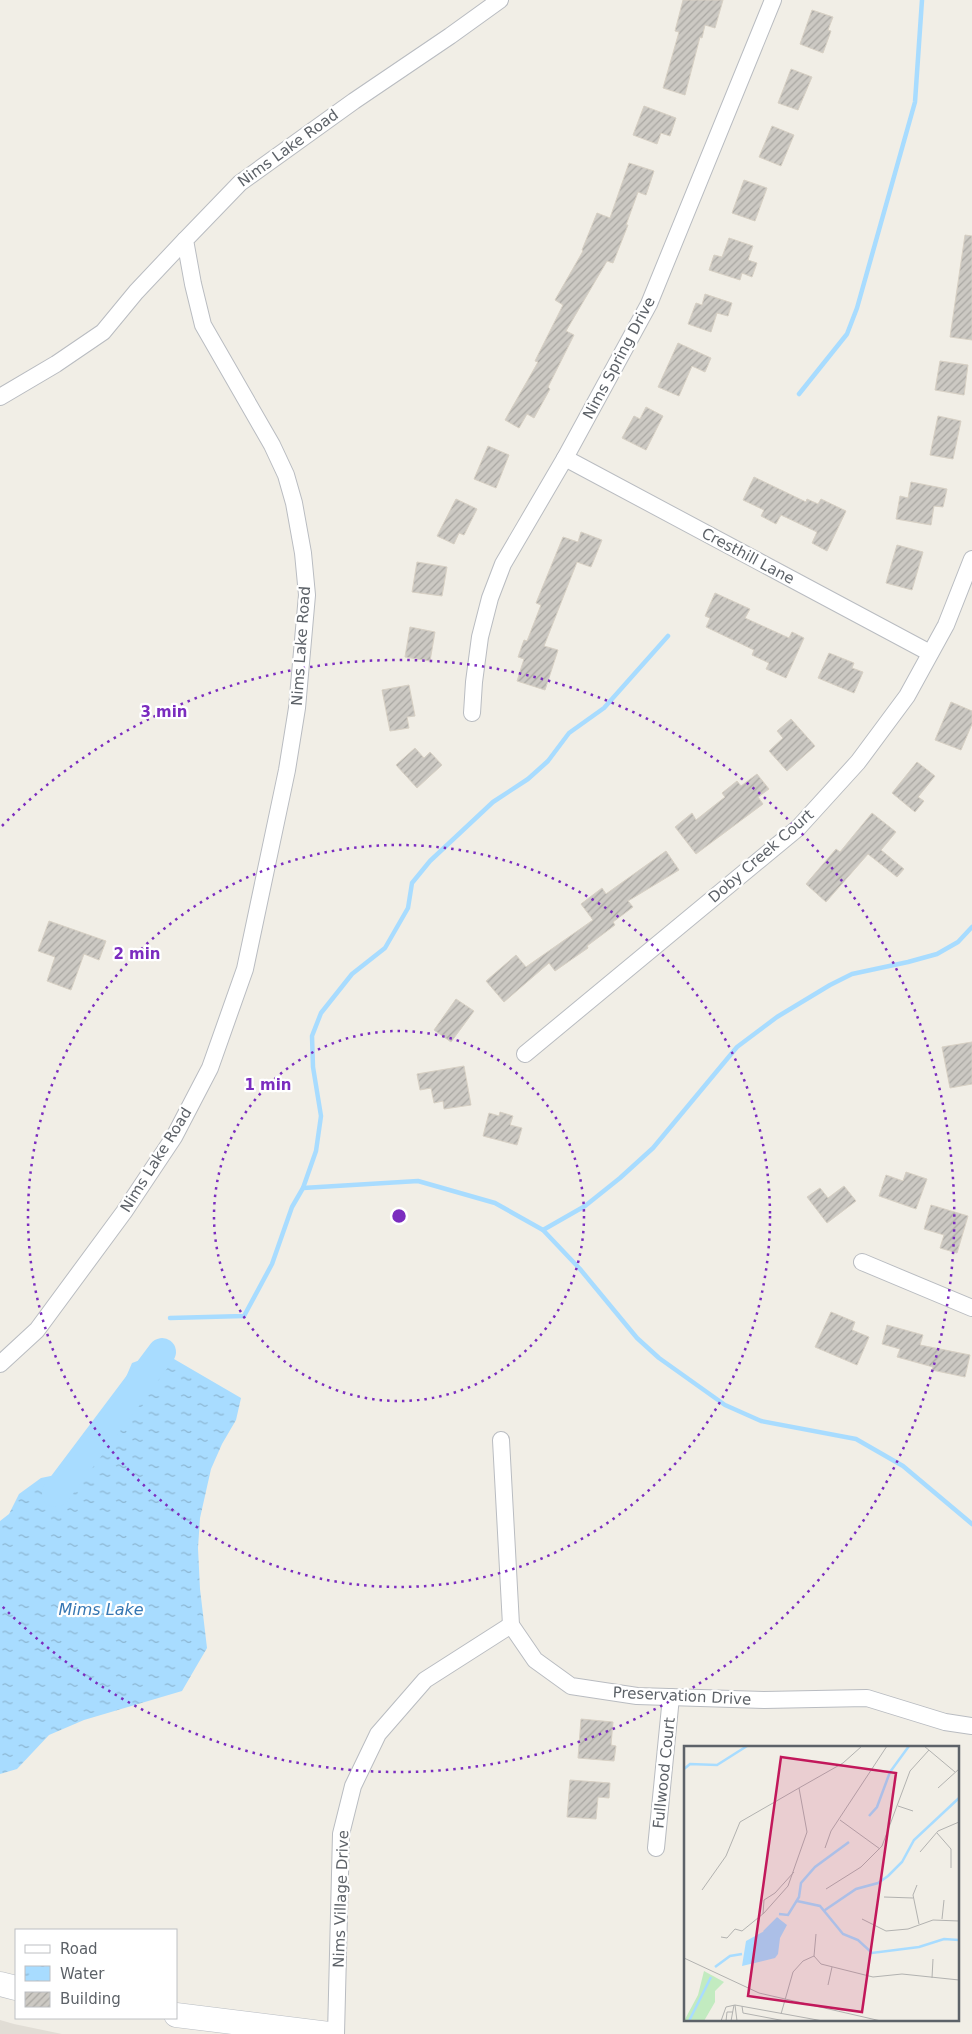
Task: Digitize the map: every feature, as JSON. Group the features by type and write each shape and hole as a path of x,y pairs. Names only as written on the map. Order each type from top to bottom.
{"main road":[{"path":"0,1984 15,1988"},
{"path":"178,2015 329,2034"}],"street":[{"name":"Nims Lake Road","path":"0,1364 37,1330 124,1212 174,1137 210,1068 245,969 287,770 297,708 306,595 303,553 295,511 286,475 272,445 203,325 185,240 240,182 500,0"},
{"name":"Nims Spring Drive","path":"472,713 480,637 490,598 503,564 566,458 648,304 774,0"},
{"path":"0,397 56,364 103,332 136,292 185,240"},
{"name":"Cresthill Lane","path":"566,458 930,654"},
{"name":"Doby Creek Court","path":"525,1054 798,828 858,762 907,696 946,624 972,559"},
{"path":"862,1262 972,1308"},
{"path":"501,1440 510,1625"},
{"name":"Preservation Drive","path":"510,1625 535,1660 571,1686 637,1696 764,1700 867,1698 945,1722 972,1726"},
{"name":"Nims Village Drive","path":"336,2034 341,1834 352,1786 378,1734 425,1680 510,1625"},
{"name":"Fullwood Court","path":"656,1848 672,1697"}],"shaded area":[{"path":"0,2020 14,2024 62,2034 0,2034"}],"water":[{"name":"Mims Lake","path":"162,1352 241,1398 236,1420 222,1444 211,1469 200,1518 198,1548 200,1589 207,1648 182,1691 84,1720 49,1735 17,1769 0,1774 0,1521 9,1514 19,1494 41,1478 65,1473 95,1450 132,1363"}],"building":[{"path":"683,0 723,0 715,28 705,25 702,38 700,37 685,95 663,88 679,32 675,31"},
{"path":"812,10 833,17 828,30 831,31 823,53 800,44"},
{"path":"791,69 812,77 798,110 778,103"},
{"path":"644,106 676,118 670,136 661,133 657,144 633,135"},
{"path":"772,126 794,135 781,166 759,157"},
{"path":"629,163 654,171 646,195 638,192 626,225 628,225 613,263 607,261 566,331 574,335 548,387 550,389 534,418 527,414 519,428 505,420 538,362 535,361 563,305 555,300 583,251 597,213 610,218"},
{"path":"744,180 767,188 755,221 732,213"},
{"path":"965,235 972,236 972,340 950,337"},
{"path":"729,238 753,246 748,260 757,263 752,277 742,273 740,280 709,270 714,255 722,257"},
{"path":"705,294 732,303 728,316 717,313 711,332 688,324 696,303 702,305"},
{"path":"678,343 711,358 705,372 692,366 679,396 658,387"},
{"path":"940,361 968,365 964,395 935,390"},
{"path":"646,407 663,416 646,450 622,438 634,416 640,419"},
{"path":"938,416 961,421 953,459 930,455"},
{"path":"488,446 509,455 496,488 474,479"},
{"path":"754,477 806,502 807,499 818,504 821,499 846,511 827,551 812,543 817,532 781,515 776,524 761,516 764,510 743,500"},
{"path":"911,482 947,489 943,507 934,506 931,525 896,519 900,496 908,498"},
{"path":"456,499 477,509 464,535 459,533 454,544 437,536"},
{"path":"581,532 602,540 591,567 577,562 544,646 558,650 545,690 517,681 524,659 518,657 524,640 527,641 541,605 536,603 563,537 578,542"},
{"path":"897,545 923,552 912,590 886,583"},
{"path":"417,562 447,567 442,596 412,592"},
{"path":"715,593 750,609 745,618 789,638 792,632 804,638 786,678 766,669 769,663 752,655 754,650 706,627 710,618 705,616"},
{"path":"410,627 435,632 430,661 405,657"},
{"path":"829,653 854,663 852,668 863,672 854,693 818,678"},
{"path":"409,685 415,716 407,717 409,728 390,731 382,690"},
{"path":"951,702 972,711 972,724 961,750 935,740"},
{"path":"791,719 815,746 787,771 769,751 783,738 777,731"},
{"path":"415,748 424,758 430,752 442,765 417,788 396,765"},
{"path":"917,762 935,776 918,797 924,801 915,812 892,793"},
{"path":"757,774 769,789 758,797 763,804 696,854 675,827 692,813 696,820 725,797 722,793 737,781 741,786"},
{"path":"872,813 896,832 881,850 904,869 897,877 868,854 826,902 806,884 836,849 840,852"},
{"path":"666,851 679,870 628,901 633,907 613,922 615,925 587,946 588,948 555,971 549,963 504,1002 486,981 516,955 526,967 593,920 581,904 602,888 606,894"},
{"path":"49,921 106,941 99,960 84,954 71,990 47,981 55,957 38,951"},
{"path":"456,999 474,1011 451,1042 434,1030"},
{"path":"972,1042 972,1084 950,1088 942,1047"},
{"path":"464,1066 471,1105 444,1109 443,1101 434,1103 431,1088 420,1090 417,1074"},
{"path":"500,1112 513,1116 510,1125 522,1128 517,1145 483,1136 489,1113 499,1116"},
{"path":"906,1172 927,1179 916,1209 879,1196 886,1175 903,1181"},
{"path":"844,1186 856,1201 827,1223 807,1197 820,1188 828,1198"},
{"path":"931,1205 968,1216 957,1253 940,1248 944,1235 924,1229"},
{"path":"831,1312 855,1322 852,1330 869,1337 857,1365 815,1347"},
{"path":"887,1325 923,1335 920,1345 970,1355 965,1377 932,1370 933,1367 897,1357 900,1349 882,1344"},
{"path":"581,1719 613,1722 611,1745 616,1746 614,1761 578,1758"},
{"path":"570,1780 610,1783 609,1798 598,1797 596,1819 567,1817"}],"waterway":[{"path":"799,394 847,334 857,308 915,102 922,0"},
{"path":"170,1318 244,1316 272,1264 292,1207 303,1188 316,1151 321,1116 313,1067 312,1036 321,1013 352,974 385,948 408,908 412,883 430,861 493,802 528,779 548,761 569,733 604,708 668,636"},
{"path":"543,1230 585,1206 653,1148 737,1047 777,1017 852,974 937,954 958,942 972,927"},
{"path":"303,1188 418,1181 495,1203 543,1230 580,1269 637,1338 659,1358 725,1405 761,1421 856,1439 903,1466 972,1524"},
{"path":"56,1493 162,1352"}]}
